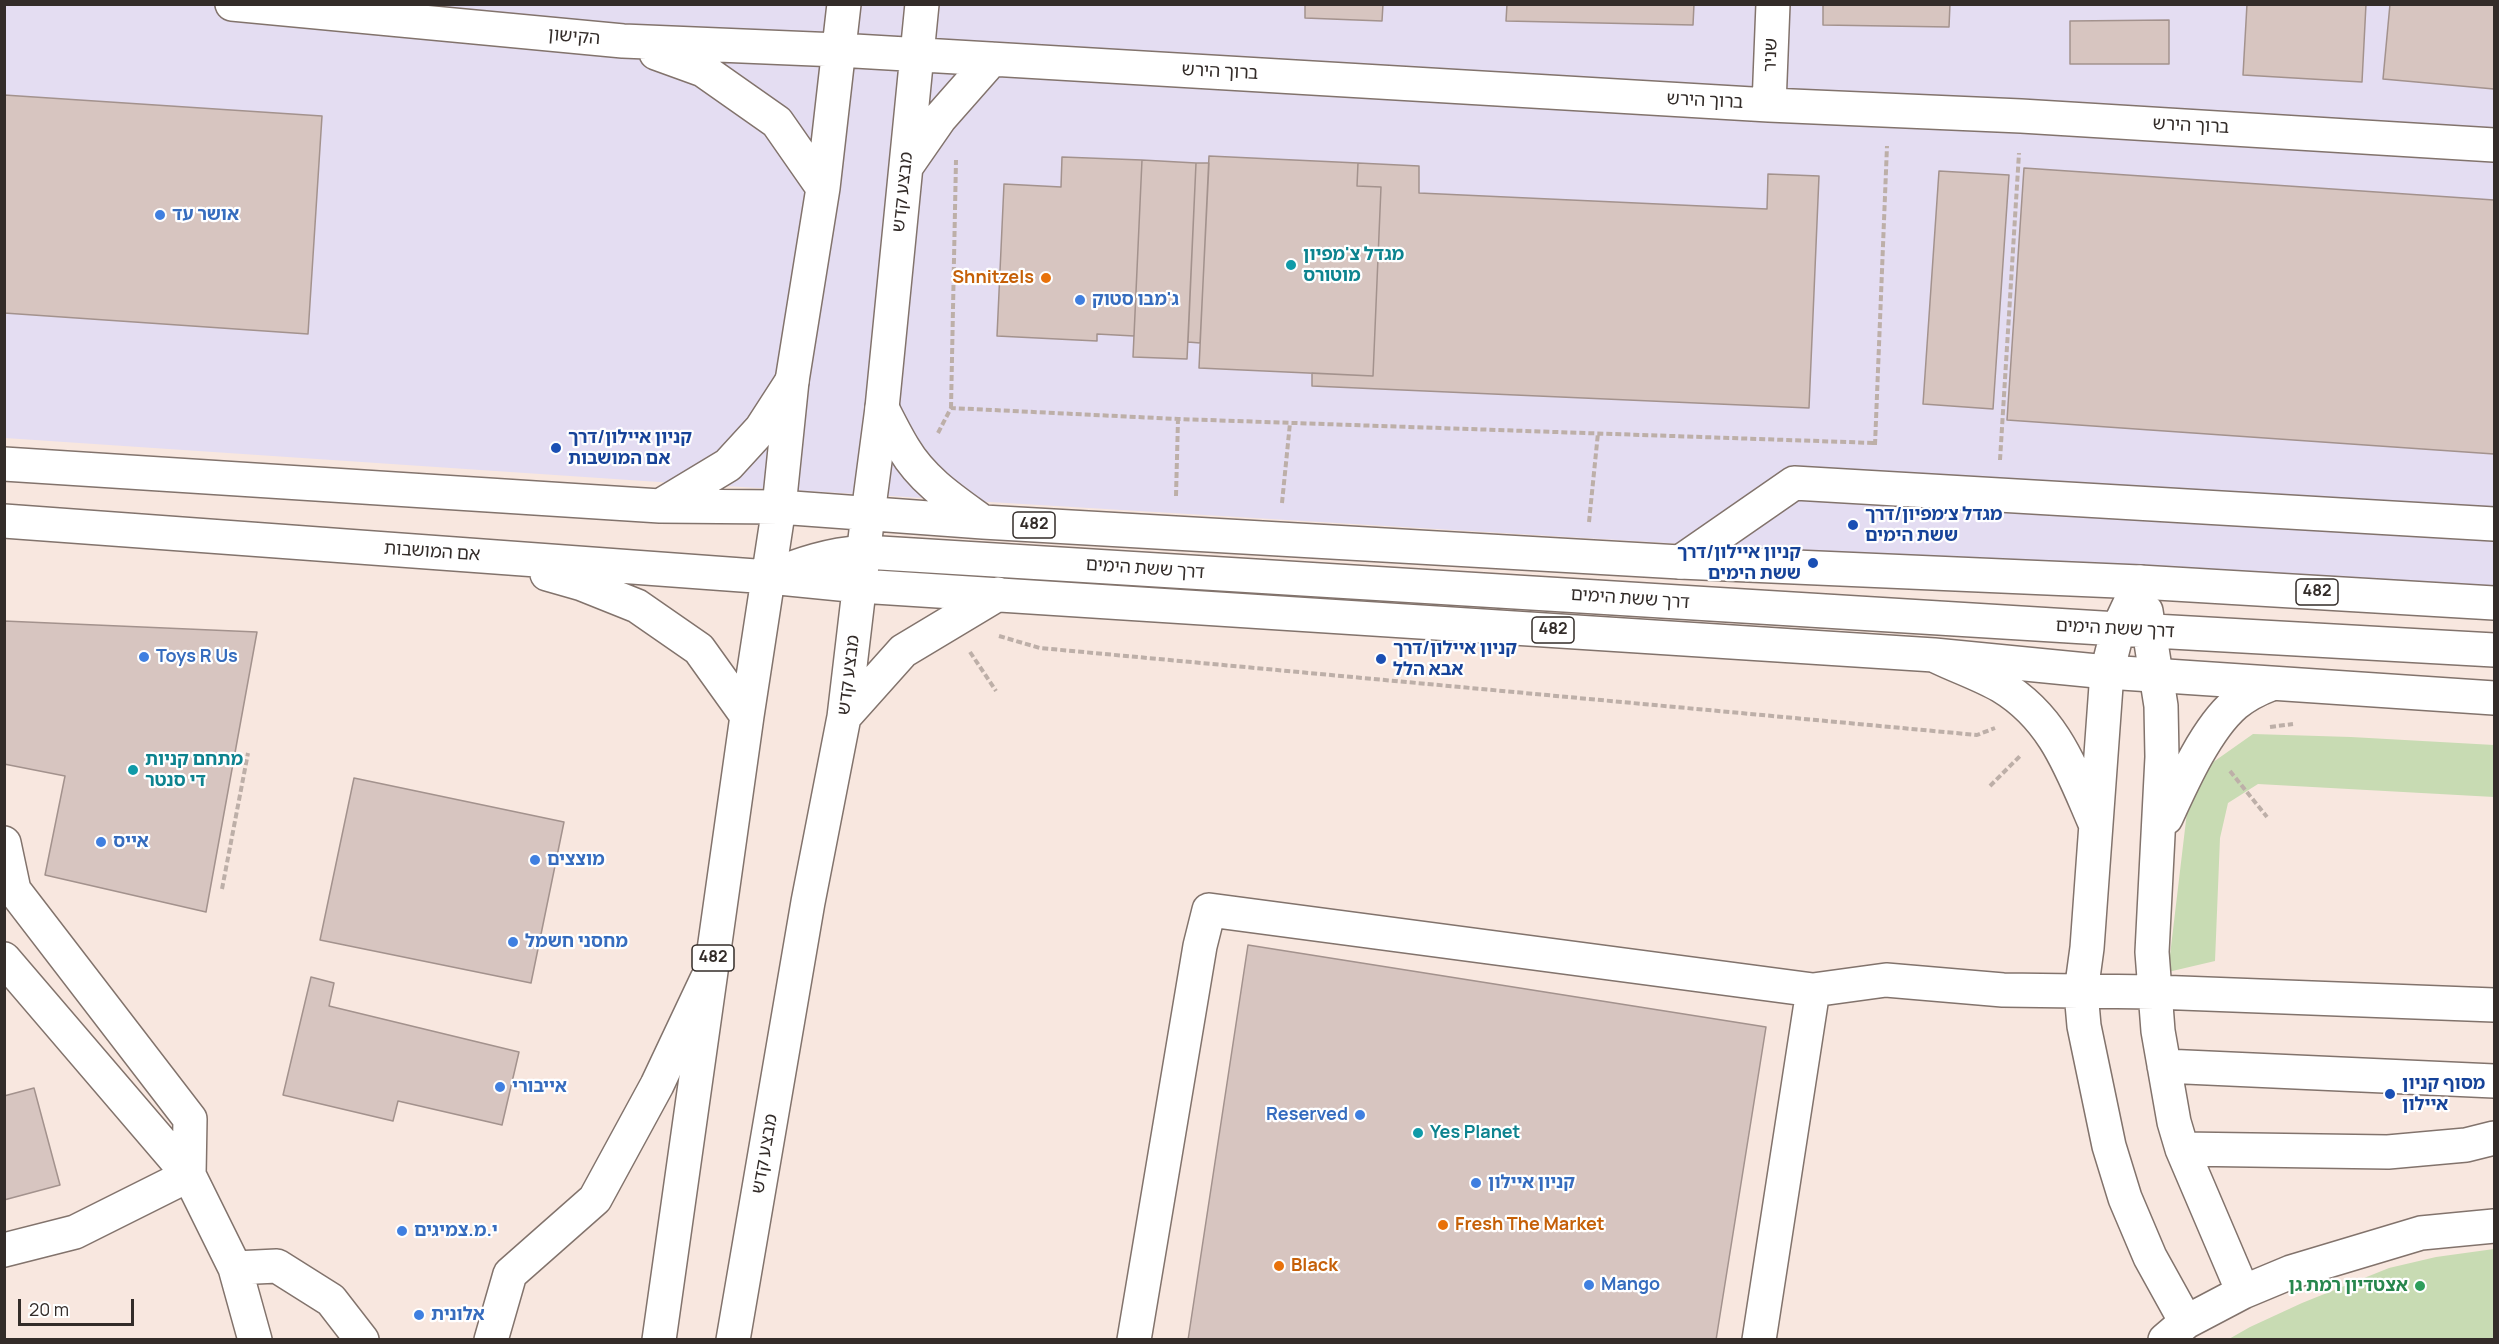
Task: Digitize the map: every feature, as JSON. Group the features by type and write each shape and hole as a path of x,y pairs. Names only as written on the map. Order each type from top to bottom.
{"main road":[{"name":"הקישון","path":"232,4 623,41 916,55"},
{"path":"4,464 660,506 779,507 792,381 823,188 844,4"},
{"name":"מבצע קדש","path":"733,1340 808,902 844,717 882,408 922,4"},
{"name":"שניר","path":"1769,105 1773,4"},
{"path":"623,41 703,70 777,122 823,188"},
{"name":"ברוך הירש","path":"916,55 1769,105 2021,116 2494,145"},
{"path":"905,168 940,118 992,59"},
{"path":"660,506 728,465 761,429 792,381"},
{"path":"882,408 904,450 918,469 945,495 983,522"},
{"path":"1680,562 1794,483 2494,524"},
{"name":"דרך ששת הימים","path":"779,507 983,522 1680,562 2140,582 2494,603"},
{"name":"482","path":"659,1340 747,716 779,507"},
{"name":"אם המושבות","path":"4,521 769,577 860,586"},
{"name":"דרך ששת הימים","path":"769,577 802,563 830,555 864,552 2494,650"},
{"path":"482,556 582,584 637,606 699,649 747,716"},
{"path":"2140,582 2118,629 2107,672 2087,948 2081,992 2084,1026 2109,1146 2125,1198 2150,1257 2176,1331 2243,1292 2291,1272 2421,1233 2494,1226"},
{"path":"2140,582 2161,706 2162,757 2152,952 2164,1066 2174,1122 2182,1149 2243,1292"},
{"name":"דרך ששת הימים","path":"860,586 1934,655 2107,672"},
{"path":"844,717 903,651 949,621 998,594"},
{"path":"1934,655 2001,686 2034,712 2063,750 2095,824"},
{"name":"482","path":"2107,672 2494,699"},
{"path":"2158,834 2186,777 2212,732 2235,704 2271,684"},
{"path":"4,843 14,890 190,1119 189,1175"},
{"path":"1134,1340 1200,946 1209,910 1813,990 1886,980 2003,990 2155,992 2494,1005"},
{"path":"4,958 189,1175 235,1268 255,1340"},
{"path":"492,1340 510,1274 595,1199 657,1085 711,969"},
{"path":"1759,1340 1813,990"},
{"path":"2164,1066 2494,1081"},
{"path":"2182,1149 2388,1152 2466,1145 2494,1138"},
{"path":"4,1250 75,1232 189,1175"},
{"path":"235,1268 277,1266 331,1300 362,1340"}],"path":[{"path":"1874,487 1888,110"},
{"path":"2001,440 2021,116"},
{"path":"918,469 951,408 956,156 940,118"},
{"path":"951,408 1178,419 1875,443"},
{"path":"1175,533 1178,419"},
{"path":"1279,539 1290,423"},
{"path":"1586,556 1598,433"},
{"path":"949,621 996,692"},
{"path":"949,621 1040,648 1977,735 2034,712"},
{"path":"2212,732 2302,724"},
{"path":"2212,732 2267,817"},
{"path":"222,889 248,753"}],"shaded area":[{"path":"4,5 2494,5 2494,593 659,482 5,438"}],"green space":[{"path":"2253,734 2494,745 2494,797 2258,784 2228,803 2220,838 2215,961 2168,972 2187,812 2209,765"},
{"name":"אצטדיון רמת גן","path":"2494,1249 2494,1339 2229,1339 2302,1303 2389,1268 2436,1257"}],"building":[{"path":"1305,4 1383,4 1382,21 1305,18"},
{"path":"1507,4 1694,4 1693,25 1506,21"},
{"path":"1823,4 1950,4 1949,27 1823,25"},
{"path":"2247,4 2366,4 2362,82 2243,75"},
{"path":"2390,4 2494,4 2494,89 2383,79"},
{"path":"2169,20 2169,64 2070,64 2070,21"},
{"name":"אושר עד","path":"4,95 322,116 308,334 4,313"},
{"name":"מגדל צ'מפיון מוטורס","path":"1209,156 1358,163 1357,186 1381,187 1373,376 1199,368"},
{"path":"1062,157 1142,160 1134,336 1097,334 1097,341 997,336 1004,184 1061,187"},
{"path":"1142,160 1196,163 1187,359 1133,357"},
{"path":"1196,163 1209,163 1200,343 1188,342"},
{"path":"1358,163 1419,166 1419,193 1767,209 1768,174 1819,176 1809,408 1312,386 1312,373 1373,376 1381,187 1357,186"},
{"path":"2024,168 2494,200 2494,454 2007,420"},
{"path":"1939,171 2009,175 1993,409 1923,404"},
{"name":"מתחם קניות די סנטר","path":"4,621 257,632 206,912 45,875 65,776 4,764"},
{"path":"354,778 564,822 531,983 320,940"},
{"name":"קניון איילון","path":"1248,945 1766,1027 1716,1340 1188,1340"},
{"path":"311,977 334,983 329,1006 519,1052 502,1125 398,1101 393,1121 283,1095"},
{"path":"34,1088 60,1185 4,1200 4,1096"}],"place":[{"name":"אושר עד","path":"160,215"},
{"name":"מגדל צ'מפיון מוטורס","path":"1291,265"},
{"name":"Shnitzels","path":"1046,278"},
{"name":"ג'מבו סטוק","path":"1080,300"},
{"name":"קניון איילון/דרך אם המושבות","path":"556,448"},
{"name":"מגדל צ׳מפיון/דרך ששת הימים","path":"1853,525"},
{"name":"קניון איילון/דרך ששת הימים","path":"1813,563"},
{"name":"Toys R Us","path":"144,657"},
{"name":"קניון איילון/דרך אבא הלל","path":"1381,659"},
{"name":"מתחם קניות די סנטר","path":"133,770"},
{"name":"אייס","path":"101,842"},
{"name":"מוצצים","path":"535,860"},
{"name":"מחסני חשמל","path":"513,942"},
{"name":"אייבורי","path":"500,1087"},
{"name":"מסוף קניון איילון","path":"2390,1094"},
{"name":"Reserved","path":"1360,1115"},
{"name":"Yes Planet","path":"1418,1133"},
{"name":"קניון איילון","path":"1476,1183"},
{"name":"Fresh The Market","path":"1443,1225"},
{"name":"י.מ.צמיגים","path":"402,1231"},
{"name":"Black","path":"1279,1266"},
{"name":"Mango","path":"1589,1285"},
{"name":"אצטדיון רמת גן","path":"2420,1286"},
{"name":"אלונית","path":"419,1315"}]}
